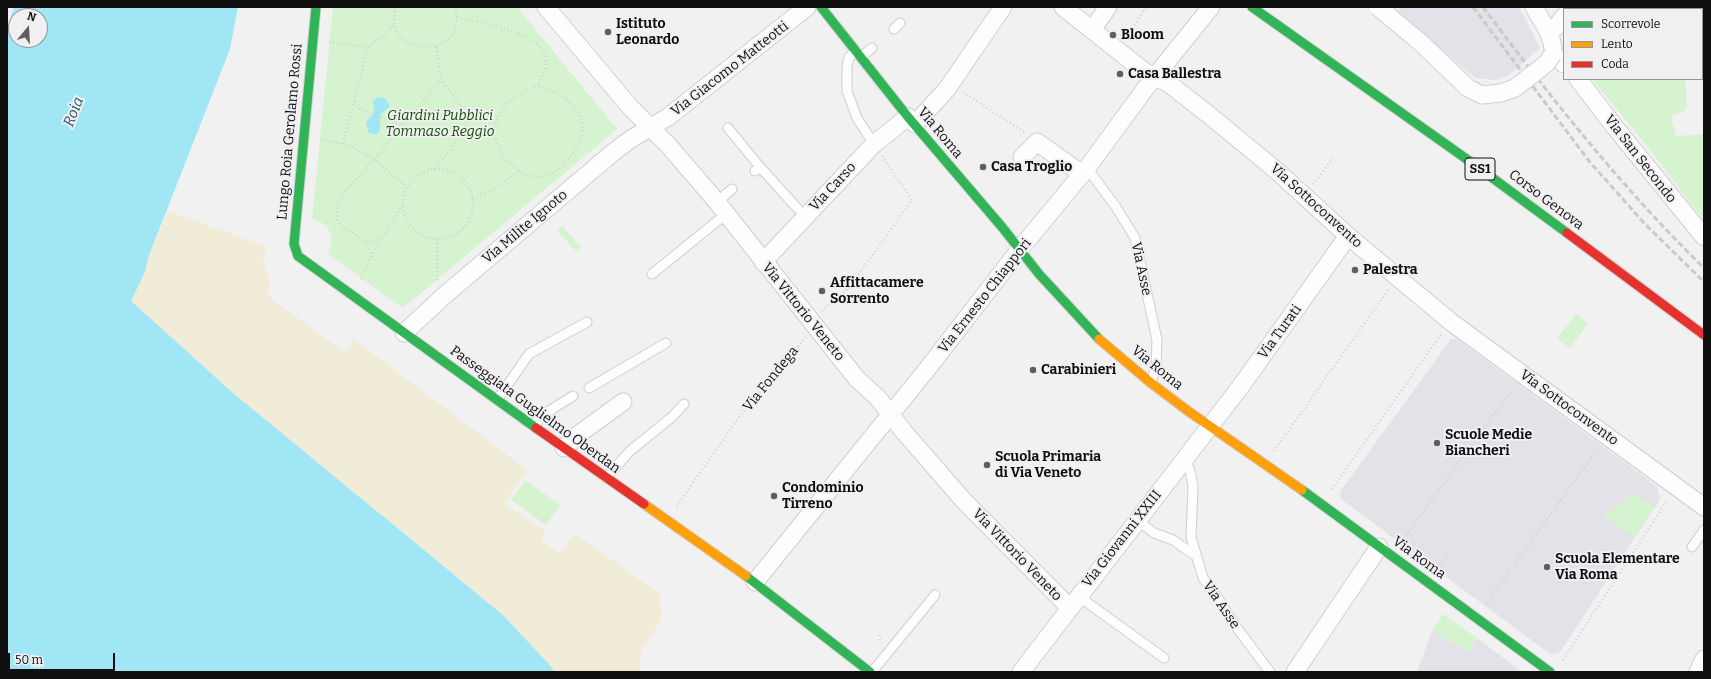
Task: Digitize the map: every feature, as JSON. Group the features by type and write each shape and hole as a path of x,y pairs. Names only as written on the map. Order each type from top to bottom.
{"street":[{"name":"Lungo Roia Gerolamo Rossi","path":"300,258 296,252 294,244 316,7"},
{"name":"Via Vittorio Veneto","path":"546,7 630,106 669,146 721,208 852,373 878,398 904,432 964,501 1074,601"},
{"name":"Via Giacomo Matteotti","path":"651,128 668,117 807,7"},
{"name":"Via Roma","path":"821,7 911,121 1020,250 1040,276 1093,333 1151,383 1321,504 1550,672"},
{"name":"Via Carso","path":"763,262 874,144 911,121 933,105 950,84 1003,7"},
{"name":"Via Sottoconvento","path":"1062,7 1145,72 1154,78 1168,83 1209,115 1305,196 1348,236 1451,322 1704,507"},
{"path":"1092,30 1108,7"},
{"name":"Via Ernesto Chiappori","path":"755,582 1020,250 1085,171 1154,78 1211,7"},
{"name":"Corso Genova","path":"1252,7 1475,165 1704,336"},
{"path":"1378,7 1421,43 1468,88 1482,94 1501,94 1515,88 1547,63 1558,59 1549,33 1534,7"},
{"path":"1549,33 1557,26 1563,17"},
{"name":"Via San Secondo","path":"1579,80 1704,237"},
{"name":"Via Milite Ignoto","path":"404,333 446,294 616,150 631,139 651,128"},
{"path":"1022,157 1037,142"},
{"name":"Via Asse","path":"1037,142 1085,171"},
{"name":"Via Turati","path":"1210,426 1270,346 1348,236"},
{"name":"Passeggiata Guglielmo Oberdan","path":"300,258 606,478 755,582 871,672"},
{"path":"564,448 579,434 623,402"},
{"name":"Via Giovanni XXIII","path":"1021,672 1074,601 1210,426"},
{"path":"1295,672 1385,551"},
{"path":"1698,672 1704,660"}],"lane":[{"path":"872,48 849,57 847,66 847,90 857,118 874,144"},
{"path":"728,128 758,169 798,209"},
{"name":"Via Asse","path":"1085,171 1116,208 1135,238 1157,340 1156,366 1151,383"},
{"path":"652,274 721,208 732,189"},
{"path":"497,400 529,354 587,322"},
{"path":"589,388 666,343"},
{"path":"533,425 549,411 573,396"},
{"path":"606,478 630,451 672,417 684,404"},
{"name":"Via Asse","path":"1185,458 1190,470 1193,486 1191,537 1202,578 1217,597 1236,628 1270,672"},
{"path":"1137,520 1154,533 1173,540 1196,556"},
{"path":"1692,547 1704,530"},
{"path":"871,672 935,595"},
{"path":"1074,601 1164,658"}],"path":[{"path":"396,7 394,24 398,34 406,42 425,48 436,46 444,42 451,35 457,18 455,7"},
{"path":"1118,51 1146,7"},
{"path":"457,18 481,22 501,28 527,38 539,46 545,53 547,62 538,86"},
{"path":"343,144 368,47 385,35 394,24"},
{"path":"313,40 368,47"},
{"path":"436,46 442,80 470,117 496,122"},
{"path":"371,257 366,242 344,227 338,220 336,212 337,204 341,196 374,160 442,80"},
{"path":"950,84 1037,142"},
{"path":"538,86 550,89 572,104 581,115 581,138 578,147 573,154 551,174 542,177 529,176 518,171 503,157 496,140 496,122 499,112 504,106 525,90 538,86"},
{"path":"354,102 360,109 403,126"},
{"path":"434,169 450,150 470,117"},
{"path":"322,140 343,144 354,148 374,160 407,187"},
{"name":"Via Fondega","path":"667,521 680,500 740,417 792,352 815,326 823,308 849,288 912,200 874,144"},
{"path":"1305,196 1333,158"},
{"path":"352,296 371,257 403,204 407,187 416,176 425,171 434,169 446,169 456,174 465,181 471,191 472,214 467,224 459,232 448,237 437,239 426,237 413,228 405,214 403,204"},
{"path":"472,198 493,190 518,171"},
{"path":"366,242 382,239"},
{"path":"437,239 437,279 446,294"},
{"path":"1265,464 1336,362 1398,277"},
{"path":"1321,504 1451,322"},
{"path":"1385,551 1511,391"},
{"path":"1476,617 1594,454"},
{"path":"1559,665 1676,487"}],"shaded area":[{"path":"1402,7 1519,7 1540,48 1509,75 1496,80 1475,78 1396,12"},
{"path":"1451,339 1457,339 1658,487 1658,493 1661,498 1560,652 1550,654 1341,499 1340,492"},
{"path":"1432,631 1469,651 1477,638 1522,672 1417,672"}],"green space":[{"name":"Giardini Pubblici Tommaso Reggio","path":"333,7 517,7 617,129 403,308 328,254 331,242 330,232 324,224 312,219"},
{"path":"1593,80 1685,80 1687,106 1683,112 1671,116 1676,136 1704,134 1704,218 1694,208 1652,152"},
{"path":"562,226 581,247 576,251 557,231"},
{"path":"1576,314 1588,323 1570,348 1557,339"},
{"path":"525,480 560,505 546,525 511,500"},
{"path":"1635,493 1655,507 1635,537 1603,516"},
{"path":"1443,614 1477,638 1469,652 1432,631"}],"sand":[{"path":"168,211 268,247 263,260 270,279 268,296 344,352 354,339 527,470 504,504 546,532 541,540 559,553 575,534 659,593 662,618 642,650 640,656 640,672 555,672 503,615 233,393 130,301 145,272 148,258"}],"water":[{"name":"Roia","path":"14,7 238,7 230,49 148,258 145,272 131,301 233,393 503,615 555,672 7,672 8,26 8,48 48,48 48,8"},
{"path":"378,97 386,99 390,106 380,115 380,131 373,134 368,132 366,123 374,112 373,101"}],"railway":[{"path":"1473,7 1589,161 1644,223 1704,282"},
{"path":"1483,7 1588,142 1644,206 1704,268"}],"traffic: fast":[{"path":"316,7 294,244 298,256 536,428"},
{"path":"821,7 908,117 1002,227 1039,274 1099,339"},
{"path":"1252,7 1475,165 1567,233"},
{"path":"1302,490 1550,672"},
{"path":"746,576 870,672"}],"traffic: slow":[{"path":"1099,339 1151,383 1188,411 1302,490"},
{"path":"644,504 746,576"}],"traffic: jam":[{"path":"1567,233 1704,335"},
{"path":"536,428 644,504"}],"place":[{"name":"Istituto Leonardo","path":"608,32"},
{"name":"Bloom","path":"1113,35"},
{"name":"Casa Ballestra","path":"1120,74"},
{"name":"Casa Troglio","path":"983,167"},
{"name":"Palestra","path":"1355,270"},
{"name":"Affittacamere Sorrento","path":"822,291"},
{"name":"Carabinieri","path":"1033,370"},
{"name":"Scuole Medie Biancheri","path":"1437,443"},
{"name":"Scuola Primaria di Via Veneto","path":"987,465"},
{"name":"Condominio Tirreno","path":"774,496"},
{"name":"Scuola Elementare Via Roma","path":"1547,567"}]}
